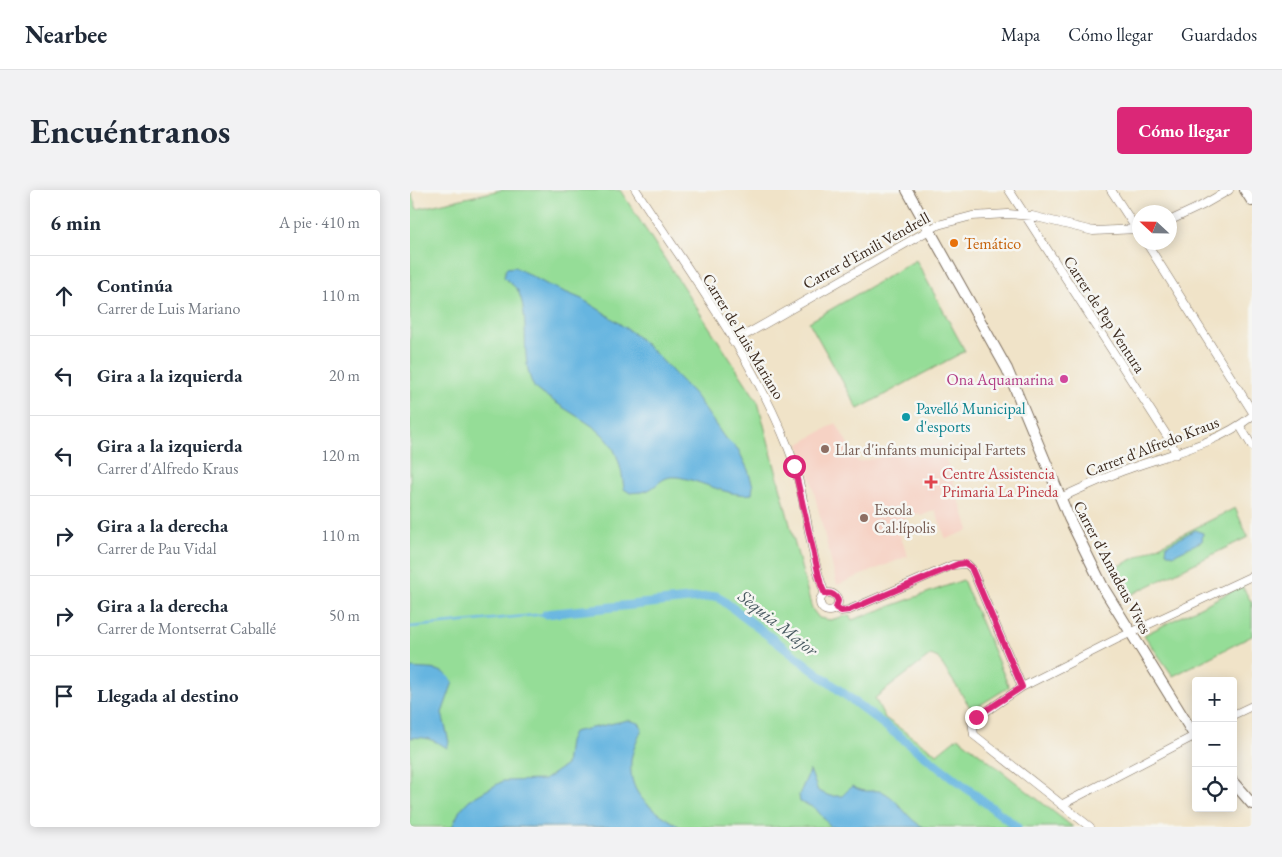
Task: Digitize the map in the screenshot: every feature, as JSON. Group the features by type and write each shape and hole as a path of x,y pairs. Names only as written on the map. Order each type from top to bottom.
{"street":[{"name":"Carrer de Luis Mariano","path":"636,190 743,355 768,401 792,457 825,594"},
{"name":"Carrer d'Amadeus Vives","path":"907,190 1012,379 1060,498 1093,568 1130,634 1192,731"},
{"name":"Carrer de Pep Ventura","path":"1008,190 1171,442 1176,454"},
{"path":"1111,190 1132,221"},
{"path":"1177,218 1229,190"},
{"path":"1245,190 1252,201"},
{"name":"Carrer d'Emili Vendrell","path":"733,342 946,222 972,216 1025,215 1093,230 1132,231"},
{"path":"1151,250 1252,411"},
{"name":"Carrer d'Alfredo Kraus","path":"1060,498 1128,469 1176,454 1240,426 1252,416"},
{"path":"1240,426 1252,446"},
{"path":"836,608 841,611 849,610 954,565 965,563 972,569 1022,687"},
{"path":"1090,827 974,735 972,721 1022,687 1252,576"},
{"path":"831,593 836,596 838,601 836,608 830,611 822,607 821,599 825,594 831,593"},
{"path":"1237,714 1252,706"},
{"path":"1061,805 1192,738"},
{"path":"1237,787 1252,804"}],"shaded area":[{"name":"Escola Cal·lípolis","path":"836,423 858,462 941,444 969,530 946,539 935,510 921,516 919,513 895,523 908,556 837,585 809,472 799,444"}],"green space":[{"path":"410,190 417,209 501,190 620,190 758,402 812,609 819,618 830,620 849,615 852,620 963,580 1009,687 972,710 938,658 931,655 875,698 885,718 937,754 958,737 1073,827 410,827"},
{"path":"916,260 965,351 858,409 809,322"},
{"path":"1235,508 1248,537 1126,597 1111,570"},
{"path":"1242,586 1252,603 1252,636 1173,676 1144,635"}],"water":[{"path":"515,267 548,285 582,299 634,334 656,354 695,395 724,437 738,449 753,486 752,494 743,495 725,491 677,477 663,479 644,492 630,493 624,489 621,470 610,443 592,426 534,387 527,364 522,304 518,291 504,277 506,268"},
{"path":"1195,530 1203,533 1202,541 1173,555 1166,552 1167,545"},
{"path":"412,668 440,671 445,673 453,682 442,713 449,742 447,748 429,739 410,738 410,670"},
{"path":"628,720 639,723 642,728 631,761 631,774 638,793 652,808 680,827 452,827 460,810 469,800 503,781 544,780 566,765 569,741 573,732"},
{"path":"810,770 818,791 830,796 842,796 852,786 866,791 881,791 895,801 913,820 924,827 831,827 815,808 800,802 799,795"}],"waterway":[{"name":"Sèquia Major","path":"546,614 717,596 1017,827"},
{"name":"Sèquia Major","path":"410,627 546,614"}],"place":[{"name":"Temático","path":"954,243"},
{"name":"Ona Aquamarina","path":"1064,379"},
{"name":"Pavelló Municipal d'esports","path":"906,417"},
{"name":"Llar d'infants municipal Fartets","path":"825,449"},
{"name":"Centre Assistencia Primaria La Pineda","path":"931,482"},
{"name":"Escola Cal·lípolis","path":"864,518"}],"route":[{"path":"794,466 821,585 825,594 831,593 836,596 838,601 836,608 839,610 849,610 958,564 965,563 971,567 1022,687 976,717"}]}
